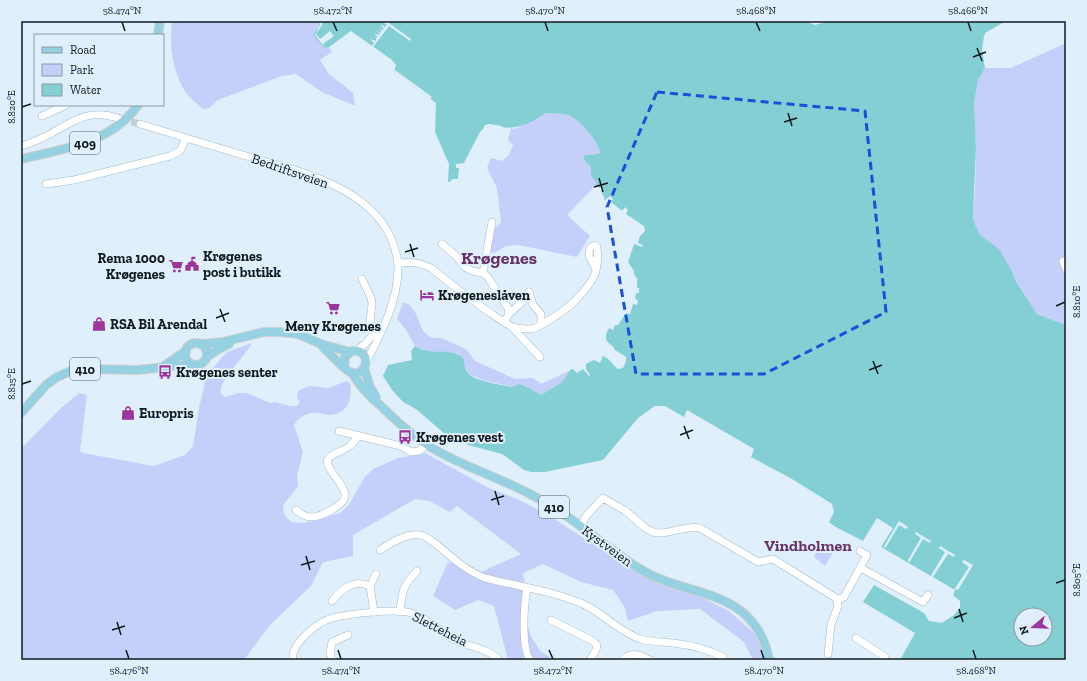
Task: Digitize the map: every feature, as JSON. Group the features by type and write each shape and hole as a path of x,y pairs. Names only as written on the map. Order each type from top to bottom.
{"main road":[{"path":"158,34 160,21"},
{"name":"409","path":"21,159 82,144 99,138 120,124 137,106"},
{"name":"410","path":"164,366 186,351 188,346 193,343 202,344 223,342 264,332 298,334 321,344 362,353 365,365"},
{"name":"410","path":"21,413 46,385 57,377 67,373 87,369 138,370 164,366 200,364 217,350 238,339"},
{"path":"202,344 206,348 207,357"},
{"name":"410","path":"321,344 349,372 352,373"},
{"path":"186,351 186,357 191,364"},
{"path":"344,367 345,357 353,351"},
{"path":"352,373 358,373 365,365"},
{"name":"Kystveien","path":"365,365 370,387 377,402"},
{"name":"Kystveien","path":"352,373 372,398 426,445 535,497 581,526 617,555 648,574 672,584 725,601 740,610 751,620 762,635 769,660"}],"street":[{"path":"42,116 64,106"},
{"path":"21,146 42,138 82,116 98,114 118,118"},
{"name":"Bedriftsveien","path":"140,124 322,179 355,197 374,213 387,230 394,246 398,263 397,286 378,340 365,365"},
{"path":"46,184 74,180 170,156 180,151 186,138"},
{"path":"483,273 492,222"},
{"path":"442,244 455,255 465,267 472,271 483,273 487,276 506,304 509,314"},
{"path":"1063,261 1066,269"},
{"path":"398,263 412,262 423,264 431,268 479,306 504,322 518,328 531,329 536,328 573,303 595,277 596,269"},
{"path":"362,279 371,298 372,304 370,321 375,334"},
{"path":"504,322 509,314 522,302 529,292 533,305 541,314 541,324"},
{"name":"Bedriftsveien","path":"353,351 365,344 375,334 388,315"},
{"path":"512,326 540,357"},
{"path":"339,431 401,446 411,452 419,451 426,445"},
{"path":"296,510 308,517 319,516 331,511 344,499 345,496 343,489 329,466 328,460 330,457 352,446 358,436"},
{"path":"581,526 586,516 603,498 625,511 648,529 656,533 694,527 700,528 758,562 773,559 831,594 837,600 837,608 831,625 828,654"},
{"path":"380,550 400,538 411,535 422,535 430,538 447,554 474,574 564,597 584,604 601,614 628,634 638,638 650,642 695,646 710,650 723,657"},
{"path":"837,600 844,597 861,568 867,555 860,551"},
{"path":"861,568 923,602 928,595"},
{"name":"Sletteheia","path":"400,611 403,588 408,580 417,571"},
{"path":"374,612 370,586 376,574"},
{"path":"332,601 340,590 347,586 355,584 370,586"},
{"path":"527,588 525,602 525,641 527,654 530,660"},
{"name":"Sletteheia","path":"293,660 293,654 300,642 323,622 332,619 374,612 400,611 411,613 447,636 490,653 499,660"},
{"path":"551,620 593,641 597,645 596,650 590,660"},
{"path":"333,660 330,653 332,642 348,635"},
{"path":"856,638 886,657"},
{"path":"623,660 632,654 650,660"}],"highlighted area":[{"path":"657,92 865,111 886,312 764,374 636,374 607,207"}],"green space":[{"path":"172,21 318,21 319,24 317,29 325,48 329,47 332,52 320,60 329,74 353,93 355,106 322,92 296,74 282,76 218,100 209,108 203,109 185,91 176,72 171,47"},
{"path":"1066,43 1066,325 1037,314 1015,280 1013,273 997,247 980,236 973,216 976,157 974,107 976,85 980,76 985,68 1011,68"},
{"path":"546,113 565,114 572,117 588,131 599,149 600,153 585,155 583,159 591,167 597,184 567,215 590,236 577,257 518,245 506,246 494,253 490,252 494,230 501,222 497,188 487,168 491,158 502,161 509,155 513,145 508,140 511,128 514,129 537,119"},
{"path":"403,302 412,307 425,333 433,338 441,338 466,349 475,361 515,379 533,378 541,384 571,370 562,382 541,395 529,388 512,387 483,380 469,374 464,365 464,359 457,353 425,351 415,346 406,330 397,319"},
{"path":"252,343 230,372 223,384 221,392 225,397 238,393 247,393 270,403 275,402 290,406 297,406 300,402 297,398 298,391 309,386 329,388 346,381 350,383 350,399 348,404 341,412 330,415 318,413 307,414 301,417 294,425 303,452 297,476 298,486 284,504 283,510 286,517 291,522 302,523 313,521 340,513 349,505 364,478 373,469 398,458 425,453 487,487 517,499 547,514 634,571 665,585 699,596 729,611 755,634 777,660 753,660 744,642 700,609 657,611 628,621 624,606 613,590 581,582 543,564 523,573 528,598 524,615 531,636 540,651 554,660 508,660 494,606 478,600 455,610 433,596 448,562 481,572 521,554 457,506 450,512 429,501 415,499 353,535 353,556 323,562 311,586 270,625 244,660 21,660 21,449 61,408 79,393 87,395 80,451 83,453 154,466 185,455 193,446 199,408 205,382 209,374 227,352"},
{"path":"821,542 835,549 825,566 814,557"}],"water":[{"path":"318,21 805,21 815,25 829,21 1006,21 985,33 984,37 982,49 985,68 978,80 974,103 976,147 973,216 980,235 999,249 1013,273 1015,280 1037,314 1066,325 1066,660 900,660 915,633 863,602 874,585 924,613 929,621 942,623 954,615 960,608 960,601 953,595 955,590 881,547 893,528 877,518 863,541 834,526 829,522 834,512 832,504 792,479 751,457 754,449 687,410 684,417 665,406 655,406 638,418 603,460 545,472 531,472 524,470 502,454 468,445 446,435 416,409 403,402 392,390 383,376 388,365 412,360 411,351 415,346 428,351 448,352 460,355 464,359 465,367 469,374 477,379 512,387 519,384 541,395 562,382 571,369 577,373 583,369 589,376 590,375 586,369 586,364 594,360 600,363 603,356 618,369 623,368 626,357 615,350 607,341 606,334 609,328 613,330 615,325 618,325 626,313 630,314 633,304 637,305 638,301 635,298 636,293 639,293 639,288 637,288 638,280 628,262 634,244 642,247 643,245 638,243 640,236 645,231 644,226 626,214 628,210 625,207 622,211 611,202 613,199 610,196 604,200 601,191 603,189 595,185 597,183 591,176 591,167 583,159 585,155 600,153 599,149 593,137 583,126 572,117 565,114 546,113 531,122 508,128 489,124 485,125 464,163 456,164 456,168 459,168 458,179 452,179 448,182 449,164 435,132 436,103 394,72 396,65 392,60 351,31 329,47 324,48 313,35 319,26"}],"pier":[{"path":"319,21 327,21 322,23 316,34 320,39 330,31 334,36 323,44 325,48 315,35 320,25"},
{"path":"382,21 386,21 411,39 410,41 389,26 373,47 372,46 374,43 370,39 376,41 376,38 372,35 377,38 374,33 378,35 380,34 376,30 381,33 381,30 378,27 382,30 384,29 380,24 385,27 387,25"},
{"path":"395,70 432,97 430,99 394,72"},
{"path":"899,521 908,527 906,529 899,525 886,547 883,548"},
{"path":"916,532 931,541 930,543 923,539 909,563 908,560 921,538 915,534"},
{"path":"940,546 955,555 954,557 948,554 933,577 931,577 945,552 939,548"},
{"path":"964,560 973,565 958,590 954,590 969,567 962,562"}],"tunnel":[{"path":"121,119 140,124"}],"place":[{"name":"Krøgenes post i butikk","path":"192,264"},
{"name":"Rema 1000 Krøgenes","path":"176,266"},
{"name":"Krøgeneslåven","path":"427,295"},
{"name":"Meny Krøgenes","path":"333,308"},
{"name":"RSA Bil Arendal","path":"99,324"},
{"name":"Krøgenes senter","path":"165,372"},
{"name":"Europris","path":"128,413"},
{"name":"Krøgenes vest","path":"405,437"}],"district":[{"name":"Krøgenes","path":"499,258"},
{"name":"Vindholmen","path":"808,545"}]}
